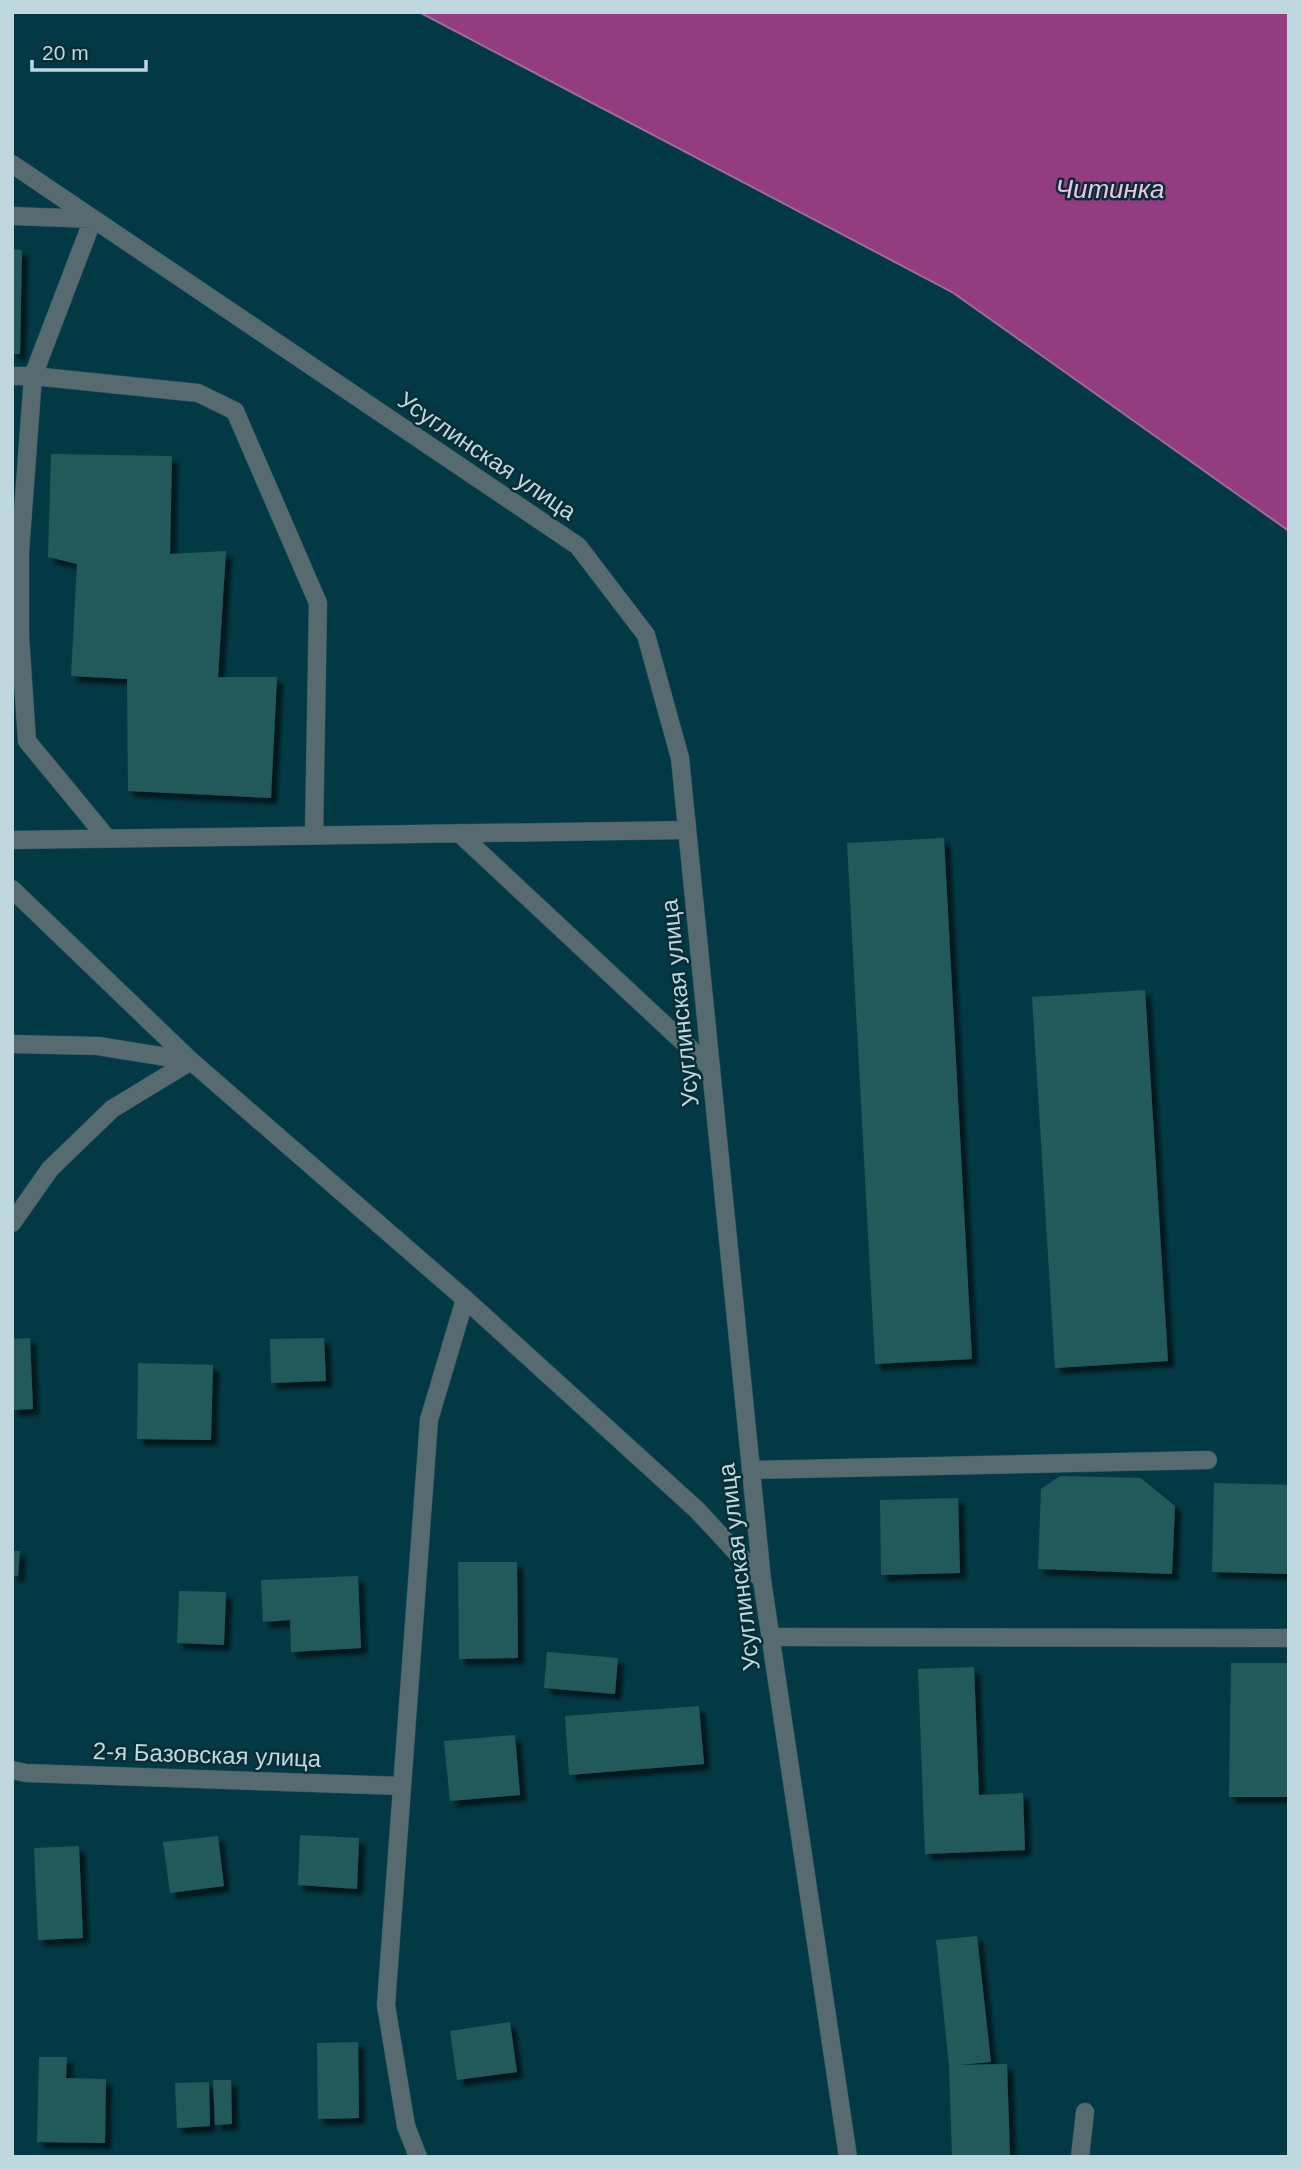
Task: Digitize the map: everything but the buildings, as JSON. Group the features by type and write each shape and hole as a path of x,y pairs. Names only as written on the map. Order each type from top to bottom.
{"street":[{"name":"Усуглинская улица","path":"12,164 578,546 646,635 680,758 762,1580 848,2157"},
{"path":"12,216 93,219 33,376 20,565 20,637 27,741 107,838"},
{"path":"12,376 198,393 235,411 318,603 314,835"},
{"path":"12,840 687,830"},
{"path":"459,833 711,1068"},
{"path":"12,889 191,1060 465,1299 697,1510 762,1580"},
{"path":"12,1044 98,1046 191,1060"},
{"path":"12,1223 50,1169 111,1109 191,1060"},
{"path":"418,2157 407,2126 386,2005 429,1420 465,1299"},
{"path":"751,1470 1208,1460"},
{"path":"771,1637 1289,1638"},
{"name":"2-я Базовская улица","path":"12,1770 26,1773 401,1786"},
{"path":"1080,2157 1085,2112"}],"water":[{"name":"Читинка","path":"419,12 1289,12 1289,531 952,292"}]}
